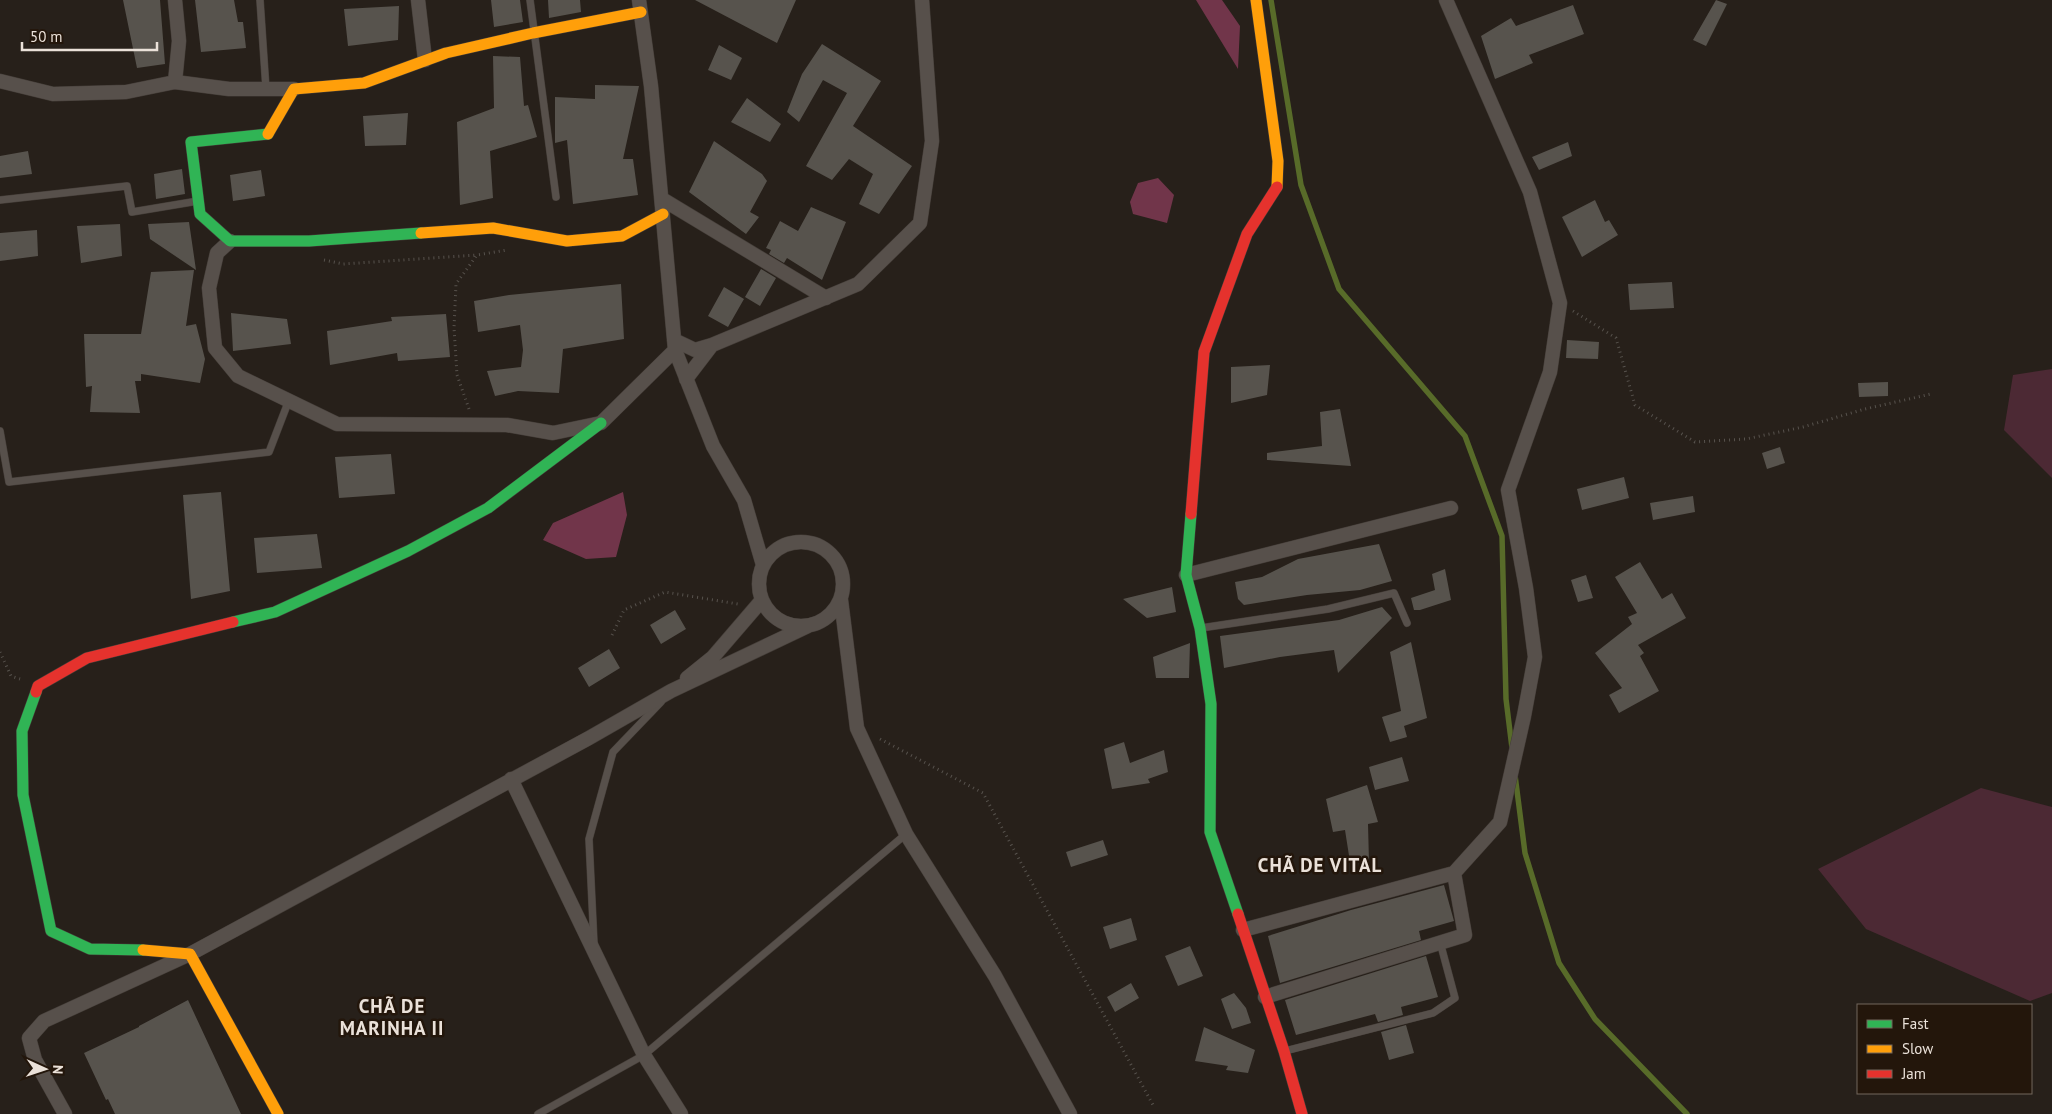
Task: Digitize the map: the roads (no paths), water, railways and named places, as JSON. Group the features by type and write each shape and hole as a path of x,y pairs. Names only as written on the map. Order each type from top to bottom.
{"street":[{"path":"174,82 179,41 175,0"},
{"path":"418,0 425,60"},
{"path":"675,345 695,350 712,345 858,284 920,223 932,141 922,0"},
{"path":"1256,0 1278,161 1277,187 1247,234 1204,352 1186,575 1200,628 1211,704 1210,832 1284,1051 1302,1114"},
{"path":"1243,930 1454,873 1500,822 1524,716 1535,657 1526,588 1508,490 1550,372 1560,303 1530,192 1446,0"},
{"path":"0,81 53,94 126,92 174,82 229,89 294,89 364,83 446,53 640,6 652,86 675,345 686,379 713,446 744,500 764,565"},
{"path":"294,89 270,134 192,142 200,214 230,241 309,241 493,228 567,241 622,236 663,214"},
{"path":"662,198 826,298"},
{"path":"230,241 217,253 209,288 215,348 238,376 337,424 507,425 553,433 601,423"},
{"path":"190,954 146,950 90,949 51,931 24,795 22,731 38,686 87,658 275,612 408,551 488,508 601,423 675,345"},
{"path":"686,379 712,345"},
{"path":"1186,575 1451,508"},
{"path":"671,691 713,657 759,604 759,583 764,565 773,552 787,544 803,542 819,545 832,554 841,568 844,584 841,600 857,728 906,834 995,976 1070,1114"},
{"path":"65,1114 35,1060 29,1038 44,1021 190,954 590,738 671,691 822,621 833,612 841,600"},
{"path":"759,604 781,622 794,626 808,626"},
{"path":"511,780 644,1055 678,1111"},
{"path":"1265,997 1465,935 1454,873"},
{"path":"190,954 278,1114"}],"lane":[{"path":"260,0 266,89"},
{"path":"530,0 556,197"},
{"path":"0,200 128,186 132,212 198,201"},
{"path":"0,431 9,482 19,481 270,452 289,400"},
{"path":"1200,628 1328,609 1394,594 1407,623"},
{"path":"595,952 589,839 613,752 671,691"},
{"path":"538,1114 644,1055 906,834"},
{"path":"1284,1051 1433,1013 1455,998 1440,942"}],"waterway":[{"path":"1271,0 1301,185 1339,289 1465,436 1502,536 1506,699 1512,748"},
{"path":"1515,775 1525,853 1559,963 1595,1019 1687,1114"}],"district":[{"name":"CHÃ DE VITAL","path":"1320,865"},
{"name":"CHÃ DE MARINHA II","path":"392,1017"}]}
